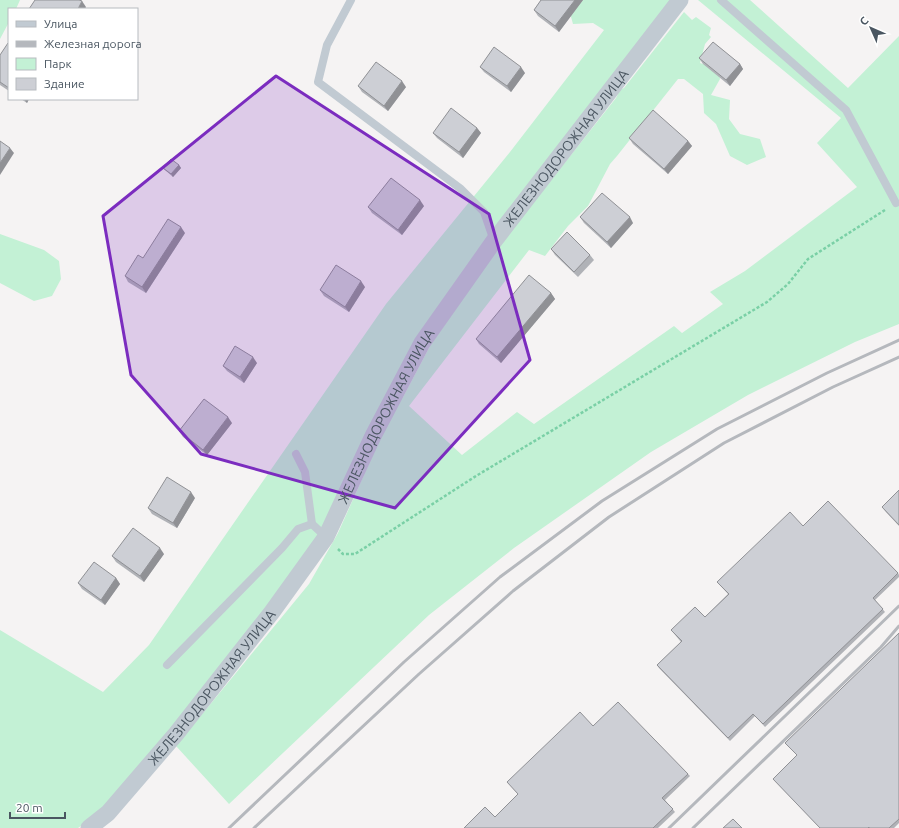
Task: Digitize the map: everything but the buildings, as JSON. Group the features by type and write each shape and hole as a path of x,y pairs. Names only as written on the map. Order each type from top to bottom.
{"street":[{"name":"ЖЕЛЕЗНОДОРОЖНАЯ УЛИЦА","path":"89,828 108,812 176,734 272,612 326,537 373,436 422,343 494,241 680,0"}],"lane":[{"path":"350,0 326,45 318,82 461,189 484,212 494,241"},
{"path":"721,0 846,110 896,203"},
{"path":"296,454 305,472 312,524 326,537"},
{"path":"167,665 282,548 298,529 312,524"}],"path":[{"path":"326,537 343,554 355,554 476,476 767,302 788,284 808,259 896,203"}],"highlighted area":[{"path":"276,76 489,214 530,360 395,508 201,454 131,375 103,216"}],"green space":[{"path":"0,0 20,0 16,8 8,8 8,24 0,39"},
{"path":"573,0 672,0 419,338 402,399 430,346 499,246 616,98 620,90 624,88 684,12 692,20 696,17 711,28 709,35 711,37 705,44 700,63 718,69 720,79 711,95 730,100 729,119 740,134 760,139 766,157 747,165 730,156 716,124 704,113 703,94 684,79 678,79 610,164 588,206 568,226 545,256 529,250 409,406 462,455 517,412 534,424 674,326 682,333 723,304 710,292 745,271 857,187 817,143 841,118 698,0 750,0 848,88 899,36 899,324 855,342 748,395 651,452 514,548 429,615 229,804 176,746 309,584 338,533 376,448 324,533 217,676 109,804 78,828 0,828 0,630 103,692 149,645 386,304 510,152 604,30 593,23 573,24 568,6"},
{"path":"0,234 44,250 59,261 61,279 52,296 34,301 0,283"}],"railway":[{"path":"229,828 404,662 500,577 602,501 717,429 827,373 899,340"},
{"path":"254,828 419,674 513,591 609,517 724,443 833,387 899,357"},
{"path":"669,828 899,606"},
{"path":"693,828 881,647 899,626"}]}
